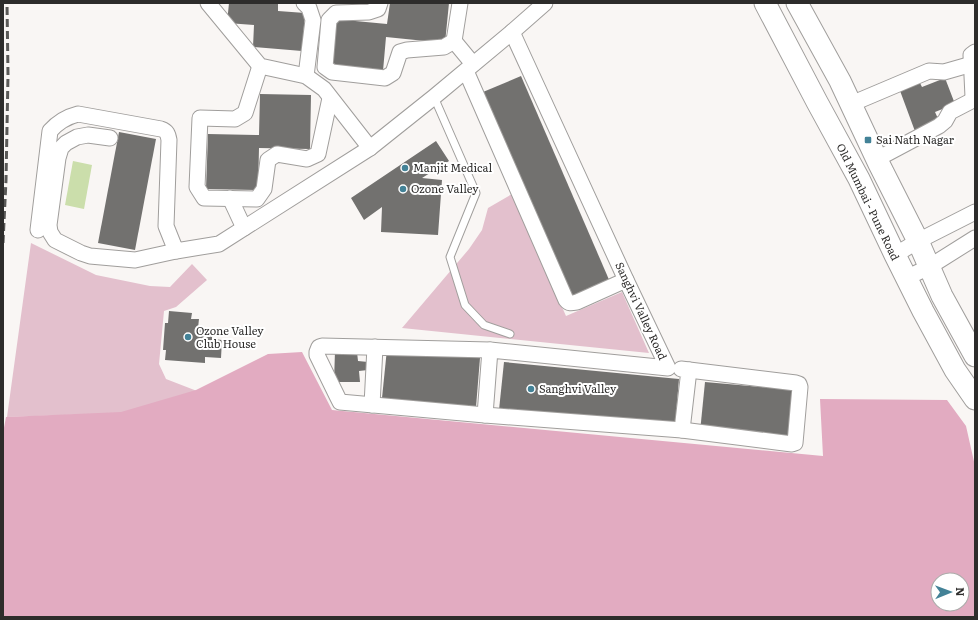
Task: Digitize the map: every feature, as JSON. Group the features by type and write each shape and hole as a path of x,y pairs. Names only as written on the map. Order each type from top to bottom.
{"main road":[{"name":"Old Mumbai - Pune Road","path":"765,3 859,178 923,311 955,370 975,399"},
{"path":"797,3 840,81 876,159 918,242 942,296 975,356"}],"street":[{"path":"208,3 260,66 306,76 324,89 370,148"},
{"path":"304,3 309,8 313,20 306,76"},
{"path":"380,3 378,9 369,12 336,13 329,20 325,68 332,72 385,78 392,73 400,52 444,47 454,41"},
{"path":"460,3 454,41 470,68 566,300 569,303 577,302 626,280"},
{"path":"110,138 88,135 77,137 66,143 61,148 58,158 49,225 50,232 55,240 81,254 135,260 219,244 370,148 470,68 545,3"},
{"name":"Sanghvi Valley Road","path":"512,32 668,368"},
{"path":"851,104 929,71 944,72 973,58 973,97 975,99 950,112 945,121 939,126 876,159"},
{"path":"260,66 244,113 235,119 200,118 197,187 204,198 257,198 264,189 268,160 277,154 307,159 318,154 330,98"},
{"path":"38,230 50,131 58,123 69,116 78,114 166,131 169,140 166,226 176,251"},
{"path":"230,198 244,228"},
{"path":"895,255 975,212"},
{"path":"906,278 929,267 975,238"},
{"name":"Sanghvi Valley Road","path":"372,405 340,402 318,360 317,352 319,347 490,350 668,368"},
{"path":"375,347 372,405 682,430 792,444 795,443 800,388 799,384 668,368"},
{"path":"485,415 490,350"},
{"path":"682,430 689,370"}],"lane":[{"path":"434,97 476,193 450,257 464,305 484,325 510,334"}],"shaded area":[{"path":"73,161 92,165 84,209 65,205"},
{"path":"512,194 566,316 622,292 649,353 402,328 469,249 482,230 488,208"},
{"path":"31,243 96,275 150,286 170,287 192,264 207,280 176,307 164,311 159,364 166,379 197,391 122,413 7,417"},
{"path":"302,352 332,410 823,456 820,399 947,400 966,426 975,466 975,617 3,617 3,433 6,417 121,412 196,390 268,354"}],"building":[{"path":"229,3 278,3 278,11 305,13 302,51 253,47 254,25 227,23"},
{"path":"390,3 449,3 445,43 386,37 383,71 329,66 334,19 387,24"},
{"path":"521,76 610,282 572,299 483,92"},
{"path":"945,78 955,104 935,112 940,123 916,134 899,88 919,81 922,87"},
{"path":"260,94 311,95 310,149 259,148 258,190 206,189 208,134 259,135"},
{"path":"119,132 156,139 135,250 98,243"},
{"name":"Ozone Valley","path":"436,141 449,161 422,178 442,180 438,235 381,232 382,207 364,220 351,198"},
{"name":"Ozone Valley Club House","path":"169,311 192,313 191,319 199,319 198,328 206,329 206,334 212,335 212,339 222,340 221,358 205,357 205,363 165,360 166,350 163,350 165,323 168,323"},
{"path":"387,349 480,358 476,407 382,398"},
{"path":"335,351 357,352 358,361 368,362 368,370 359,371 360,382 334,382"},
{"path":"504,362 679,379 675,426 499,410"},
{"path":"705,382 796,390 791,441 700,432"}],"railway":[{"path":"3,243 8,75 7,3"}],"place":[{"name":"Sai Nath Nagar","path":"868,140"},
{"name":"Manjit Medical","path":"405,168"},
{"name":"Ozone Valley","path":"403,189"},
{"name":"Ozone Valley Club House","path":"188,337"},
{"name":"Sanghvi Valley","path":"531,389"}]}
